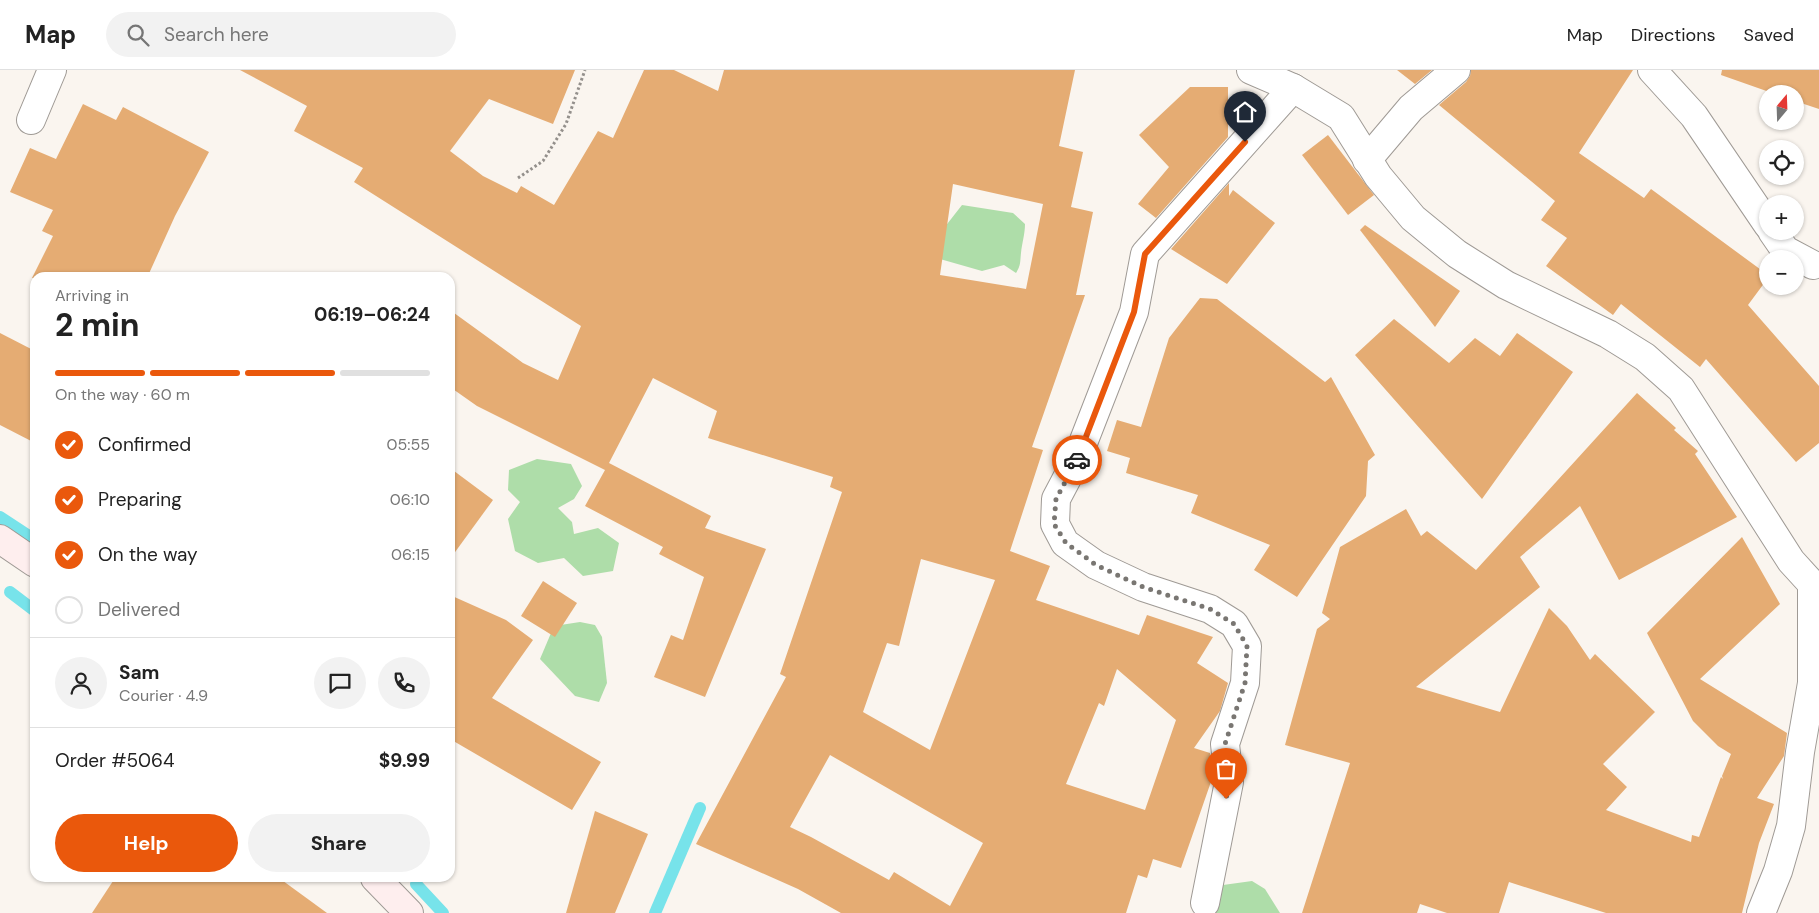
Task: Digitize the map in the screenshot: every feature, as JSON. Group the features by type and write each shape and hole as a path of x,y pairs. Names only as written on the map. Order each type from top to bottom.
{"street":[{"path":"31,120 52,70"},
{"path":"1251,70 1293,88 1341,116 1378,176 1413,218 1457,254 1506,285 1608,334 1645,357 1680,389 1790,561 1815,584 1812,683 1800,752 1791,826 1778,871 1761,913"},
{"path":"1367,160 1411,108 1456,70"},
{"path":"1652,70 1694,116 1759,212"},
{"path":"1205,903 1229,782 1225,744 1245,683 1247,646 1234,624 1210,609 1143,587 1096,565 1066,543 1054,524 1056,499 1076,461 1134,312 1145,254 1293,88"},
{"path":"1778,240 1785,250 1813,265"},
{"path":"0,539 30,560"},
{"path":"379,882 409,913"}],"path":[{"path":"518,178 543,161 562,132 585,70"}],"green space":[{"path":"962,205 1013,213 1025,224 1020,263 1016,273 1004,265 982,271 940,259 944,228"},
{"path":"537,459 571,464 582,486 574,499 558,508 572,522 574,534 598,528 619,543 613,571 583,576 564,558 538,563 515,551 508,519 520,502 508,490 509,470"},
{"path":"580,622 595,625 602,637 607,683 599,702 575,696 540,659 554,626"},
{"path":"1252,881 1265,889 1280,913 1210,913 1223,885"}],"building":[{"path":"240,70 575,70 553,124 489,99 450,151 483,176 517,193 521,186 554,205 598,131 613,138 644,70 674,70 718,91 724,70 1075,70 1059,146 1083,152 1071,207 1093,212 1076,295 1085,295 1032,447 1043,450 1010,551 1050,566 1036,600 1139,635 1147,615 1213,637 1197,663 1228,683 1220,711 1194,748 1210,753 1213,776 1181,868 1153,859 1147,878 1138,875 1126,913 841,913 798,889 696,844 786,677 780,674 842,492 830,487 833,477 708,438 717,411 653,378 609,463 711,516 705,528 766,549 705,697 654,677 671,635 683,640 704,577 659,554 663,547 585,506 605,470 477,406 455,391 455,314 523,363 558,380 581,326 354,182 363,168 294,131 307,106","holes":["953,184 1043,204 1026,289 940,275","921,559 995,580 930,750 863,712 887,643 899,646","1117,669 1176,720 1145,810 1066,784 1099,703 1104,706","830,755 983,843 950,906 894,872 889,880 790,827"]},
{"path":"1397,70 1432,70 1415,84"},
{"path":"1471,70 1633,70 1579,153 1644,198 1651,189 1759,268 1759,290 1748,305 1819,386 1819,443 1796,462 1706,359 1700,367 1621,304 1613,315 1546,266 1567,238 1541,220 1555,201 1439,105 1466,82"},
{"path":"1722,70 1819,70 1819,109 1804,104 1804,85 1759,85 1759,88 1721,75"},
{"path":"1190,87 1228,87 1228,137 1156,218 1138,204 1169,167 1139,135"},
{"path":"83,104 116,120 123,107 209,152 175,216 150,272 35,272 53,236 42,231 53,210 10,192 30,148 56,159"},
{"path":"1328,135 1374,195 1348,215 1302,155"},
{"path":"1229,183 1229,196 1233,190 1275,223 1227,284 1171,249"},
{"path":"1365,225 1460,291 1435,327 1360,230"},
{"path":"1200,298 1217,299 1325,382 1331,377 1375,455 1368,461 1366,496 1297,597 1254,570 1270,545 1191,513 1198,495 1126,473 1130,458 1107,451 1117,420 1141,427 1169,338"},
{"path":"1394,319 1449,363 1475,338 1500,356 1517,333 1573,372 1482,499 1355,355"},
{"path":"0,333 30,348 30,440 0,425"},
{"path":"1637,393 1676,428 1674,430 1698,451 1695,454 1737,517 1619,580 1580,506 1520,557 1540,587 1416,687 1500,712 1549,608 1567,626 1590,660 1595,654 1655,712 1603,764 1627,787 1606,810 1691,842 1692,835 1699,837 1721,777 1723,779 1722,776 1731,754 1718,746 1693,721 1647,633 1742,537 1780,604 1700,679 1787,733 1784,756 1757,798 1774,804 1759,843 1742,913 1606,913 1509,882 1499,913 1447,913 1420,904 1417,913 1302,913 1350,763 1285,745 1317,629 1330,619 1322,613 1340,547 1406,509 1421,536 1427,531 1476,570"},
{"path":"455,472 493,500 455,552"},
{"path":"543,581 577,603 555,637 521,616"},
{"path":"455,597 506,620 533,640 492,698 601,762 572,810 455,742"},
{"path":"595,811 648,834 615,913 566,913"},
{"path":"112,882 284,882 327,913 92,913"}],"waterway":[{"path":"0,517 30,537"},
{"path":"10,592 30,607"},
{"path":"655,913 700,808"},
{"path":"416,884 443,913"}],"way so far":[{"path":"1077,460 1056,499 1054,524 1066,543 1096,565 1143,587 1210,609 1234,624 1247,646 1245,683 1225,744 1229,782 1226,799"}],"route":[{"path":"1077,460 1134,312 1145,254 1245,142"}]}
